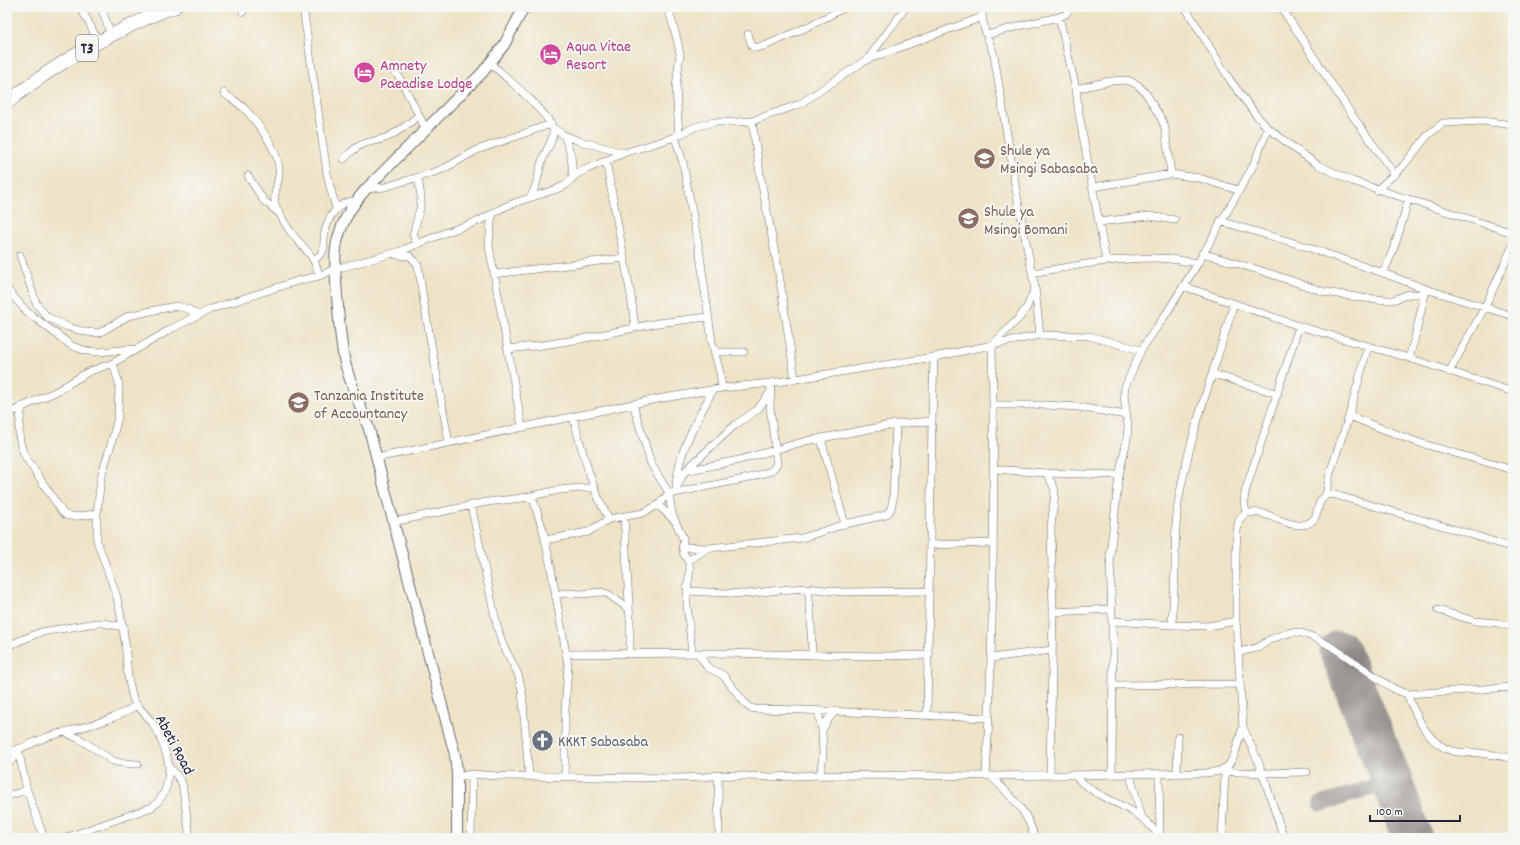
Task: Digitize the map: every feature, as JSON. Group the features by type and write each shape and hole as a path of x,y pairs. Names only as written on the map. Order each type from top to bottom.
{"highway":[{"name":"T3","path":"7,103 22,90 98,41 142,20 175,7"}],"main road":[{"path":"457,838 458,777 456,755 369,429 354,392 345,363 335,269 336,248 340,233 356,201 490,63 504,45 524,7"}],"street":[{"path":"80,7 98,41"},
{"path":"101,7 111,35"},
{"path":"303,7 327,172 336,208"},
{"path":"668,7 678,39 680,54 676,87 678,106 677,136 700,255 708,317 722,388"},
{"path":"748,34 752,46 755,48 767,45 808,27 822,18 846,7"},
{"path":"866,60 906,7"},
{"path":"980,7 987,36 994,55 1017,196 1035,288 1040,335"},
{"path":"987,36 1019,26 1059,17 1066,14 1070,7"},
{"path":"1185,7 1230,80 1252,109 1268,128 1318,165 1352,181 1377,190 1513,233"},
{"path":"1281,7 1352,115 1395,175"},
{"path":"7,414 57,391 88,372 113,363 197,315 225,304 297,281 319,276 335,269 398,252 479,221 504,207 531,196 557,189 572,181 574,177 581,172 624,153 677,136 703,124 752,121 800,104 866,60 982,17"},
{"path":"1059,17 1076,89 1079,114 1106,260"},
{"path":"490,63 534,102 552,126 564,135 579,141 624,153"},
{"path":"390,66 399,77 426,129"},
{"path":"1076,89 1110,81 1127,80 1138,85 1162,120 1165,128 1172,174"},
{"path":"224,93 246,110 263,132 274,153 278,162 279,174 274,202 293,236 307,250 314,260 319,276"},
{"path":"344,159 362,144 379,141 387,137 406,126 418,116"},
{"path":"752,121 795,379"},
{"path":"1377,190 1395,175 1428,135 1443,123 1483,121 1513,125"},
{"path":"366,189 385,187 418,177 447,167 477,150 552,126"},
{"path":"531,196 537,184 542,162 553,135 552,126"},
{"path":"1112,775 1113,621 1110,556 1119,475 1127,440 1128,426 1124,395 1125,387 1141,350 1198,263 1220,221 1253,166 1268,128"},
{"path":"564,135 571,155 574,177"},
{"path":"606,161 631,296 635,328"},
{"path":"1093,187 1172,174 1199,178 1238,190"},
{"path":"248,176 264,201 280,214"},
{"path":"418,177 421,197 420,208 413,235 418,244"},
{"path":"1384,273 1392,255 1408,199"},
{"path":"314,260 322,253 324,237 330,219 336,208 347,201 356,201"},
{"path":"493,214 490,222 489,246 522,427"},
{"path":"1099,222 1149,216 1174,220"},
{"path":"1220,221 1301,245 1384,273 1426,292 1485,307 1513,316"},
{"path":"1449,372 1485,307 1513,245"},
{"path":"1202,253 1325,292 1388,300 1393,300 1409,294 1426,292"},
{"path":"20,255 36,303 47,316 68,327 86,332 99,332 128,316 178,306 183,306 197,315"},
{"path":"385,255 410,256 418,265 449,443"},
{"path":"494,274 624,258"},
{"path":"1032,273 1106,260 1156,258 1198,263"},
{"path":"1183,286 1299,326 1408,358 1513,392"},
{"path":"1034,838 1028,818 1019,806 989,776 989,718 994,469 992,345 1020,317 1027,307 1035,288"},
{"path":"7,289 26,311 72,346 87,351 98,352 136,349"},
{"path":"1408,358 1426,292"},
{"path":"1172,625 1175,570 1175,525 1178,502 1198,419 1234,303"},
{"path":"508,349 543,345 658,323 708,317"},
{"path":"1246,513 1244,502 1245,492 1299,326"},
{"path":"376,458 633,404 722,388 771,383 934,357 1040,335 1089,336 1141,350"},
{"path":"1222,771 1228,766 1234,756 1243,727 1236,621 1237,531 1240,520 1246,513 1259,513 1295,525 1303,526 1308,524 1316,516 1320,502 1326,495 1330,473 1349,416 1368,346"},
{"path":"714,352 744,352"},
{"path":"927,716 934,357"},
{"name":"Abeti Road","path":"113,363 119,384 118,417 101,477 97,514 98,548 116,594 124,627 128,677 133,699 151,721 159,734 169,766 180,779 183,788 190,838"},
{"path":"1213,374 1278,394"},
{"path":"673,491 749,478 771,471 777,464 771,419 771,383"},
{"path":"713,390 680,459 673,491 672,514 683,538 682,547 690,569 687,591 695,653 707,667 723,675 750,708 989,718"},
{"path":"545,540 592,530 610,519 637,515 658,505 673,491 685,471 735,425 757,410 770,393"},
{"path":"633,404 651,464 673,491"},
{"path":"993,405 1046,404 1078,407 1126,415"},
{"path":"22,406 18,429 21,449 62,513 71,516 97,514"},
{"path":"1349,416 1418,442 1513,470"},
{"path":"573,417 581,449 595,488 610,519"},
{"path":"685,471 739,460 806,441 896,424 932,421"},
{"path":"682,547 709,548 794,540 845,524 886,514 891,509 893,499 896,424"},
{"path":"821,439 845,524"},
{"path":"994,469 1046,474 1119,475"},
{"path":"1046,474 1053,485 1055,492 1051,527 1053,612 1050,774"},
{"path":"393,522 472,505 581,488 595,488"},
{"path":"1326,495 1338,495 1513,548"},
{"path":"532,496 538,512 545,540 568,665 565,711 565,777"},
{"path":"472,505 502,643 518,674 522,690 529,776"},
{"path":"658,505 675,521"},
{"path":"624,516 630,653"},
{"path":"930,544 993,543"},
{"path":"688,561 709,548"},
{"path":"687,591 747,594 808,588 842,592 929,591"},
{"path":"808,588 812,655"},
{"path":"555,595 565,593 581,594 601,592 608,594 629,609"},
{"path":"1053,612 1112,609"},
{"path":"1438,610 1475,621 1498,623 1513,627"},
{"path":"1113,621 1208,626 1236,621"},
{"path":"7,646 41,632 51,630 96,623 124,627"},
{"path":"1239,652 1245,649 1259,647 1269,640 1289,633 1302,634 1328,645 1393,688 1407,694 1513,687"},
{"path":"990,658 1052,650"},
{"path":"566,654 695,653 883,656 929,655"},
{"path":"1113,685 1240,684"},
{"path":"1407,694 1417,718 1430,736 1440,745 1457,752 1478,753 1513,759"},
{"path":"7,753 18,751 48,737 63,732 90,726 113,718 137,705"},
{"path":"818,711 822,731 823,756 820,775"},
{"path":"822,731 834,712"},
{"path":"1243,727 1252,744 1284,838"},
{"path":"63,732 80,739 113,761 138,764"},
{"path":"1177,774 1178,737"},
{"path":"7,765 18,751"},
{"path":"18,751 27,790 44,838"},
{"path":"65,838 146,810 159,802 166,788 169,766"},
{"path":"458,777 472,774 497,776 678,778 718,775 773,777 820,775 989,776 1050,774 1074,776 1206,774 1222,771 1262,773 1307,772"},
{"path":"1222,771 1222,838"},
{"path":"470,838 472,774"},
{"path":"1159,774 1160,838"},
{"path":"718,775 719,838"},
{"path":"1130,775 1142,818"},
{"path":"1074,776 1097,794 1142,818 1160,838"},
{"path":"7,796 27,790"}],"taxiway":[{"path":"1321,804 1392,781"}],"runway":[{"path":"1340,651 1392,781 1412,838"}],"place":[{"name":"Aqua Vitae Resort","path":"550,54"},
{"name":"Amnety Paeadise Lodge","path":"365,73"},
{"name":"Shule ya Msingi Sabasaba","path":"984,158"},
{"name":"Shule ya Msingi Bomani","path":"969,219"},
{"name":"Tanzania Institute of Accountancy","path":"298,403"},
{"name":"KKKT Sabasaba","path":"542,740"}]}
